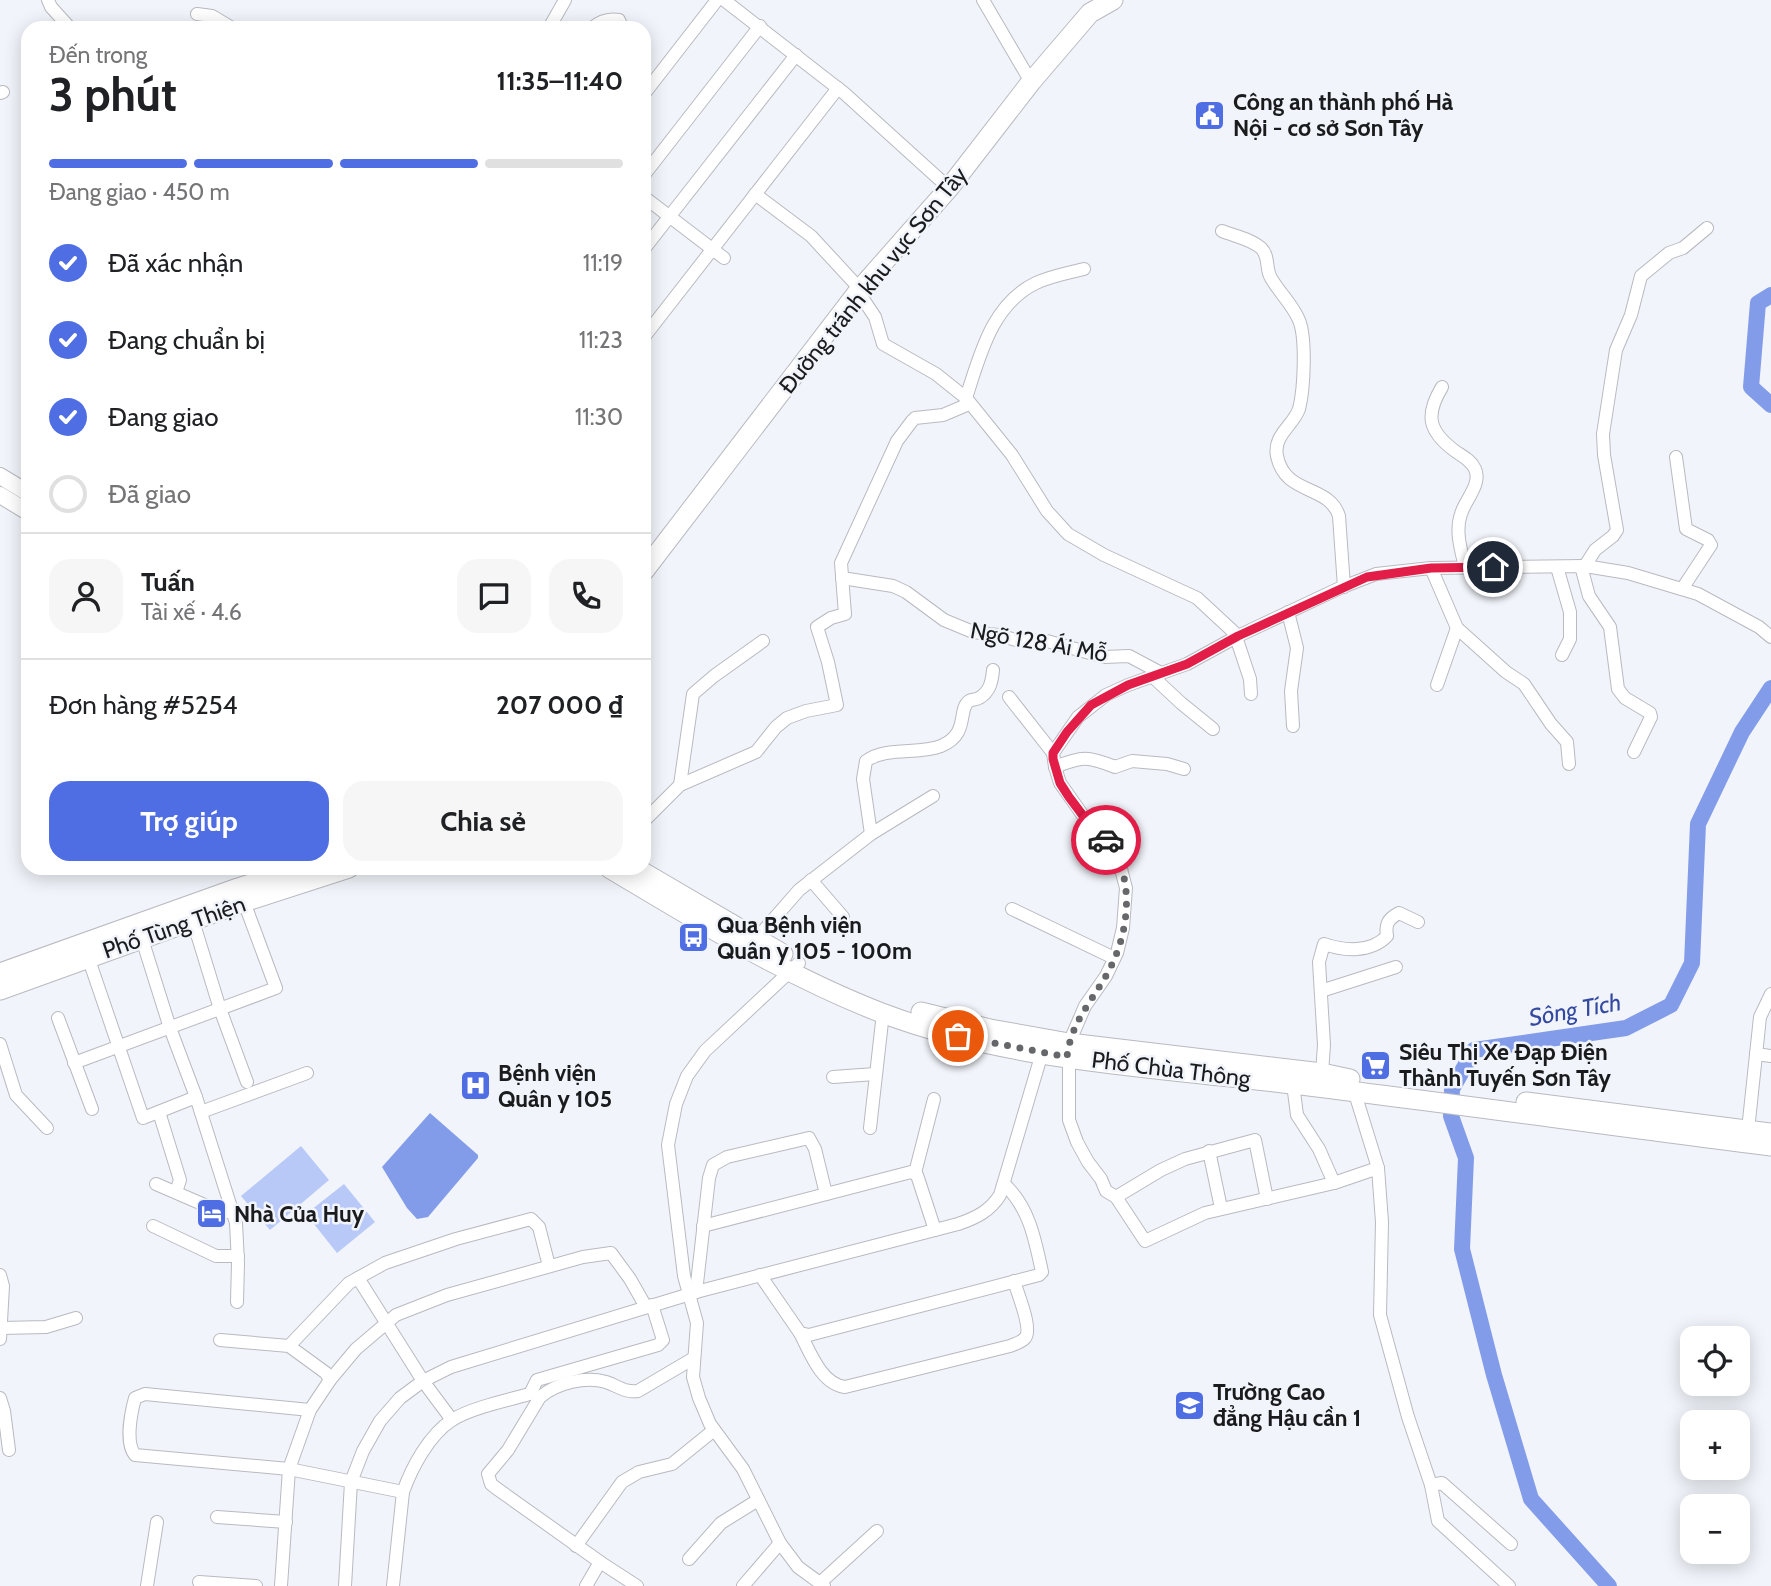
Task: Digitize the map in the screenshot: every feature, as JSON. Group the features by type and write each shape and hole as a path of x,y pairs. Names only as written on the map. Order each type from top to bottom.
{"highway":[{"name":"Đường tránh khu vực Sơn Tây","path":"651,559 860,289 948,188 1031,82 1090,13 1113,0"},
{"name":"Phố Tùng Thiện","path":"0,974 278,875"},
{"name":"Phố Tùng Thiện","path":"0,990 244,902 327,875"},
{"name":"Phố Chùa Thông","path":"632,875 793,967 883,1013 1068,1050 1293,1084 1353,1085 1554,1112 1771,1146"},
{"name":"Phố Chùa Thông","path":"633,875 757,938 793,967 879,998 979,1042 1042,1053 1068,1050 1322,1073 1353,1085"},
{"name":"Phố Chùa Thông","path":"1554,1112 1771,1133"}],"main road":[{"path":"0,475 21,489"},
{"path":"0,495 21,508"}],"street":[{"path":"48,0 64,21"},
{"path":"553,21 565,0"},
{"path":"651,85 717,0"},
{"path":"724,0 838,88 948,188"},
{"path":"983,0 1031,82"},
{"path":"197,14 212,16 220,21"},
{"path":"651,166 760,26"},
{"path":"651,240 796,55"},
{"path":"651,328 838,88"},
{"path":"755,194 811,236 860,289 861,296 874,317 883,344 936,374 968,401 1012,456 1047,511 1068,534 1104,555 1197,598 1237,636 1250,680 1251,694"},
{"path":"651,202 724,258"},
{"path":"1634,752 1651,717 1650,713 1625,698 1618,689 1610,627 1589,596 1583,566 1595,550 1617,530 1604,454 1605,411 1616,350 1631,315 1641,276 1669,253 1683,248 1707,228"},
{"path":"1222,231 1262,249 1268,258 1270,276 1300,322 1303,363 1299,408 1280,436 1276,448 1277,456 1289,479 1330,500 1336,508 1344,587"},
{"path":"651,814 680,785 756,752 787,718 837,705 817,627 845,614 841,563 897,441 915,418 943,415 968,401 987,340 1003,309 1034,284 1084,269"},
{"path":"1442,387 1431,408 1432,425 1444,442 1471,463 1476,474 1459,523 1465,567"},
{"path":"1676,457 1686,529 1708,540 1711,545 1682,589"},
{"path":"1054,760 1072,724 1091,705 1128,685 1187,664 1237,636 1376,574 1431,568 1583,566 1628,573 1682,589 1731,610 1759,626 1771,637"},
{"path":"1557,567 1570,612 1570,639 1562,655"},
{"path":"1431,568 1457,628 1506,672 1524,684 1551,724 1567,742 1569,764"},
{"name":"Ngõ 128 Ái Mỗ","path":"842,578 893,586 944,620 973,632 1016,640 1047,641 1104,657 1129,656 1157,674 1181,703 1213,729"},
{"path":"1288,612 1297,648 1291,691 1293,726"},
{"path":"1437,685 1457,628"},
{"path":"680,785 693,694 764,641"},
{"path":"871,834 863,779 866,761 877,756 941,746 954,737 960,732 966,705 982,696 992,684 993,670"},
{"path":"1009,697 1054,760 1069,797 1109,843 1122,870 1126,905 1124,928 1114,958 1085,1006 1068,1050 1069,1120 1088,1162 1106,1191 1116,1197 1142,1239 1145,1241 1187,1220 1221,1208 1334,1182 1378,1168"},
{"path":"1054,760 1082,757 1115,768 1132,761 1167,764 1184,769"},
{"path":"757,938 791,898 811,880 871,834 933,796"},
{"path":"811,880 843,916"},
{"path":"74,1063 276,988 244,902"},
{"path":"1012,909 1114,958"},
{"path":"1322,1073 1324,1045 1319,962 1324,944 1345,951 1385,940 1385,927 1390,918 1399,913 1418,922"},
{"path":"193,921 220,1009 247,1082"},
{"path":"142,939 236,1223 237,1302"},
{"path":"88,957 143,1118 196,1097"},
{"path":"693,1293 684,1276 668,1145 676,1104 687,1076 705,1051 793,967"},
{"path":"1321,991 1396,968"},
{"path":"1748,1130 1760,1017 1771,994"},
{"path":"870,1128 883,1013"},
{"path":"58,1018 92,1109"},
{"path":"0,1044 16,1095 47,1128"},
{"path":"345,1586 351,1482 363,1451 380,1421 400,1398 451,1367 693,1293 977,1217 994,1204 1004,1184 1042,1053"},
{"path":"1756,1054 1771,1056"},
{"path":"201,1112 307,1073"},
{"path":"833,1077 875,1074"},
{"path":"1293,1084 1297,1115 1319,1149 1334,1182"},
{"path":"1353,1085 1378,1168 1382,1222 1380,1315 1408,1417 1431,1485 1438,1521 1509,1586"},
{"path":"934,1099 915,1173 935,1230"},
{"path":"159,1112 180,1180 176,1192"},
{"path":"826,1194 815,1149 809,1138 727,1157 713,1165 693,1293 697,1323 693,1377 699,1398 714,1430 743,1469 780,1543 798,1567 822,1585 877,1531"},
{"path":"1116,1197 1161,1170 1209,1151 1255,1140 1267,1199"},
{"path":"1209,1151 1221,1208"},
{"path":"703,1226 905,1172 915,1173"},
{"path":"156,1184 223,1213 232,1211"},
{"path":"800,1333 809,1335 1040,1275 1042,1272 1036,1244 1021,1204 1004,1184"},
{"path":"289,1346 349,1283 385,1263 456,1238 531,1219 539,1227 549,1266"},
{"path":"153,1226 216,1256 238,1256"},
{"path":"281,1586 289,1469 310,1410 356,1349 396,1315 447,1295 583,1257 611,1253 649,1306 663,1340 658,1345 537,1380 530,1394 452,1420 430,1440 403,1492 393,1586"},
{"path":"0,1275 3,1286 0,1339"},
{"path":"760,1275 800,1333 825,1376 840,1387 1010,1346 1023,1340 1027,1327 1014,1281"},
{"path":"358,1278 452,1420"},
{"path":"1,1328 53,1326 76,1318"},
{"path":"220,1340 289,1346 326,1373 330,1380"},
{"path":"637,1586 496,1488 491,1484 488,1474 508,1450 540,1397 546,1392 584,1380 604,1382 631,1392 638,1391 694,1358"},
{"path":"310,1410 145,1394 135,1398 130,1445 135,1455 289,1469 403,1492"},
{"path":"0,1398 9,1450"},
{"path":"576,1545 622,1482 639,1472 672,1464 714,1430"},
{"path":"1431,1485 1442,1483 1511,1544"},
{"path":"689,1559 721,1523 758,1500"},
{"path":"217,1517 286,1522"},
{"path":"147,1586 157,1522"},
{"path":"743,1586 780,1543"},
{"path":"586,1586 600,1562"},
{"path":"199,1582 256,1586"}],"shaded area":[{"path":"301,1146 329,1180 270,1230 241,1196"},
{"path":"344,1184 375,1222 337,1253 306,1214"}],"water":[{"path":"430,1113 478,1155 478,1158 428,1217 417,1219 407,1208 382,1167"}],"waterway":[{"name":"Sông Tích","path":"1771,295 1758,303 1751,387 1771,405"},
{"name":"Sông Tích","path":"1609,1586 1531,1499 1494,1375 1462,1249 1466,1158 1451,1116 1452,1089 1474,1050 1626,1028 1671,1005 1692,963 1698,824 1742,732 1771,688"}],"way so far":[{"path":"958,1036 1067,1057 1073,1031 1117,953 1124,928 1126,888 1116,854 1106,840"}],"place":[{"name":"Công an thành phố Hà Nội - cơ sở Sơn Tây","path":"1210,115"},
{"name":"Qua Bệnh viện Quân y 105 - 100m","path":"694,938"},
{"name":"Siêu Thị Xe Đạp Điện Thành Tuyến Sơn Tây","path":"1376,1065"},
{"name":"Bệnh viện Quân y 105","path":"475,1086"},
{"name":"Nhà Của Huy","path":"211,1214"},
{"name":"Trường Cao đẳng Hậu cần 1","path":"1190,1405"}],"route":[{"path":"1106,840 1069,797 1060,783 1053,759 1053,753 1067,732 1091,705 1128,685 1187,664 1238,636 1367,577 1431,568 1493,567"}]}
